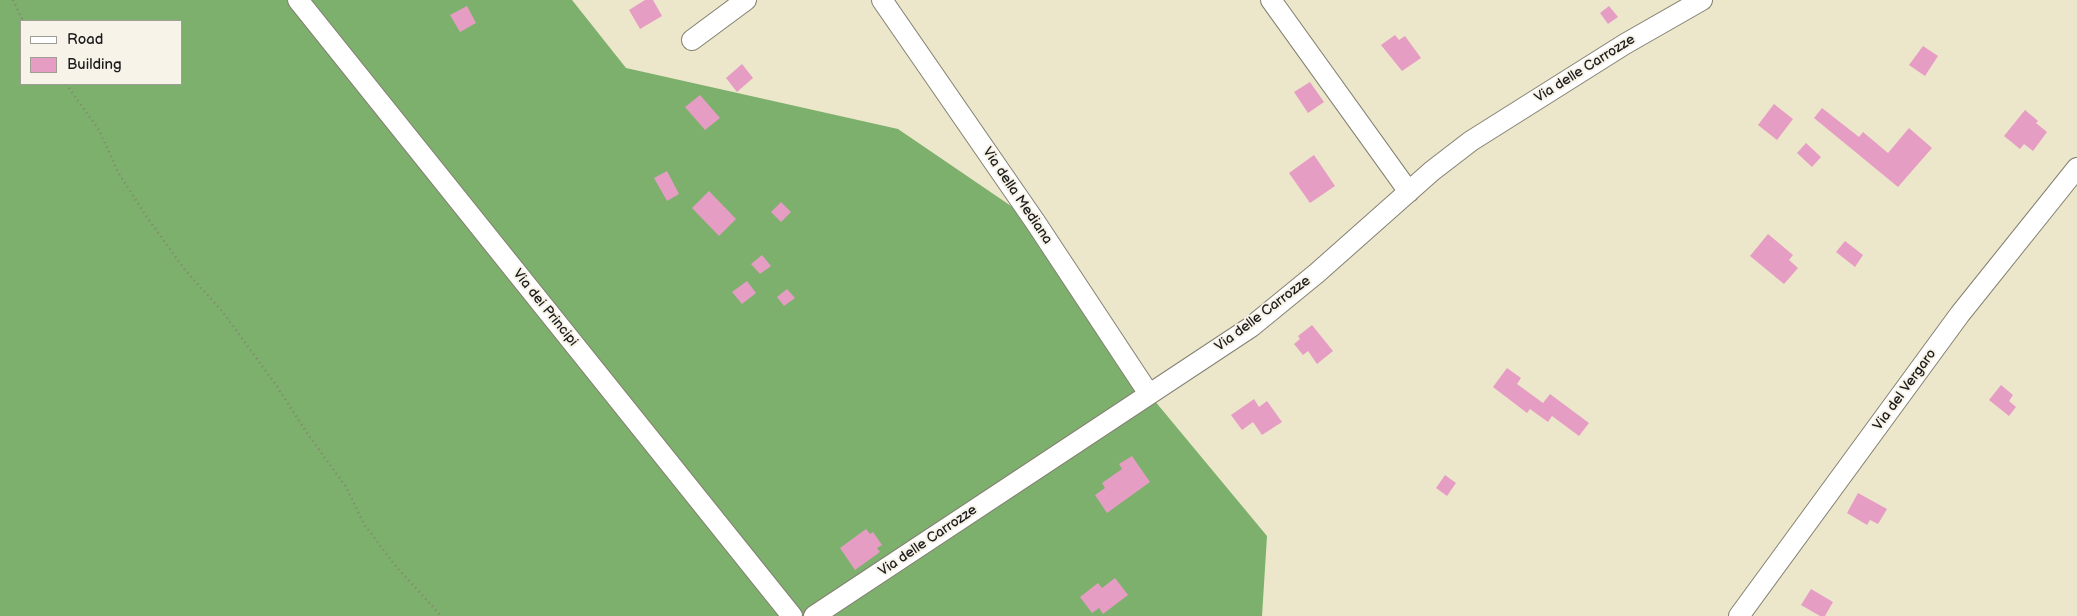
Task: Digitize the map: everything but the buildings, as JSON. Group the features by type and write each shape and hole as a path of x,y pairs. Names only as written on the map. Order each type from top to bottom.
{"street":[{"name":"Via dei Principi","path":"298,0 792,616"},
{"path":"692,40 746,0"},
{"name":"Via della Mediana","path":"882,0 1036,223 1149,394"},
{"path":"1271,0 1409,192"},
{"name":"Via delle Carrozze","path":"814,616 1263,317 1317,273 1443,162 1478,137 1620,46 1702,0"},
{"name":"Via del Vergaro","path":"1739,616 1960,314 2077,168"}],"path":[{"path":"13,0 23,20"},
{"path":"67,85 99,130 118,172 144,213 186,270 222,312 276,385 307,433 346,486 364,524 394,564 441,616"}],"green space":[{"path":"0,0 572,0 626,68 898,129 1036,223 1149,394 1267,536 1262,616 0,616"}]}
